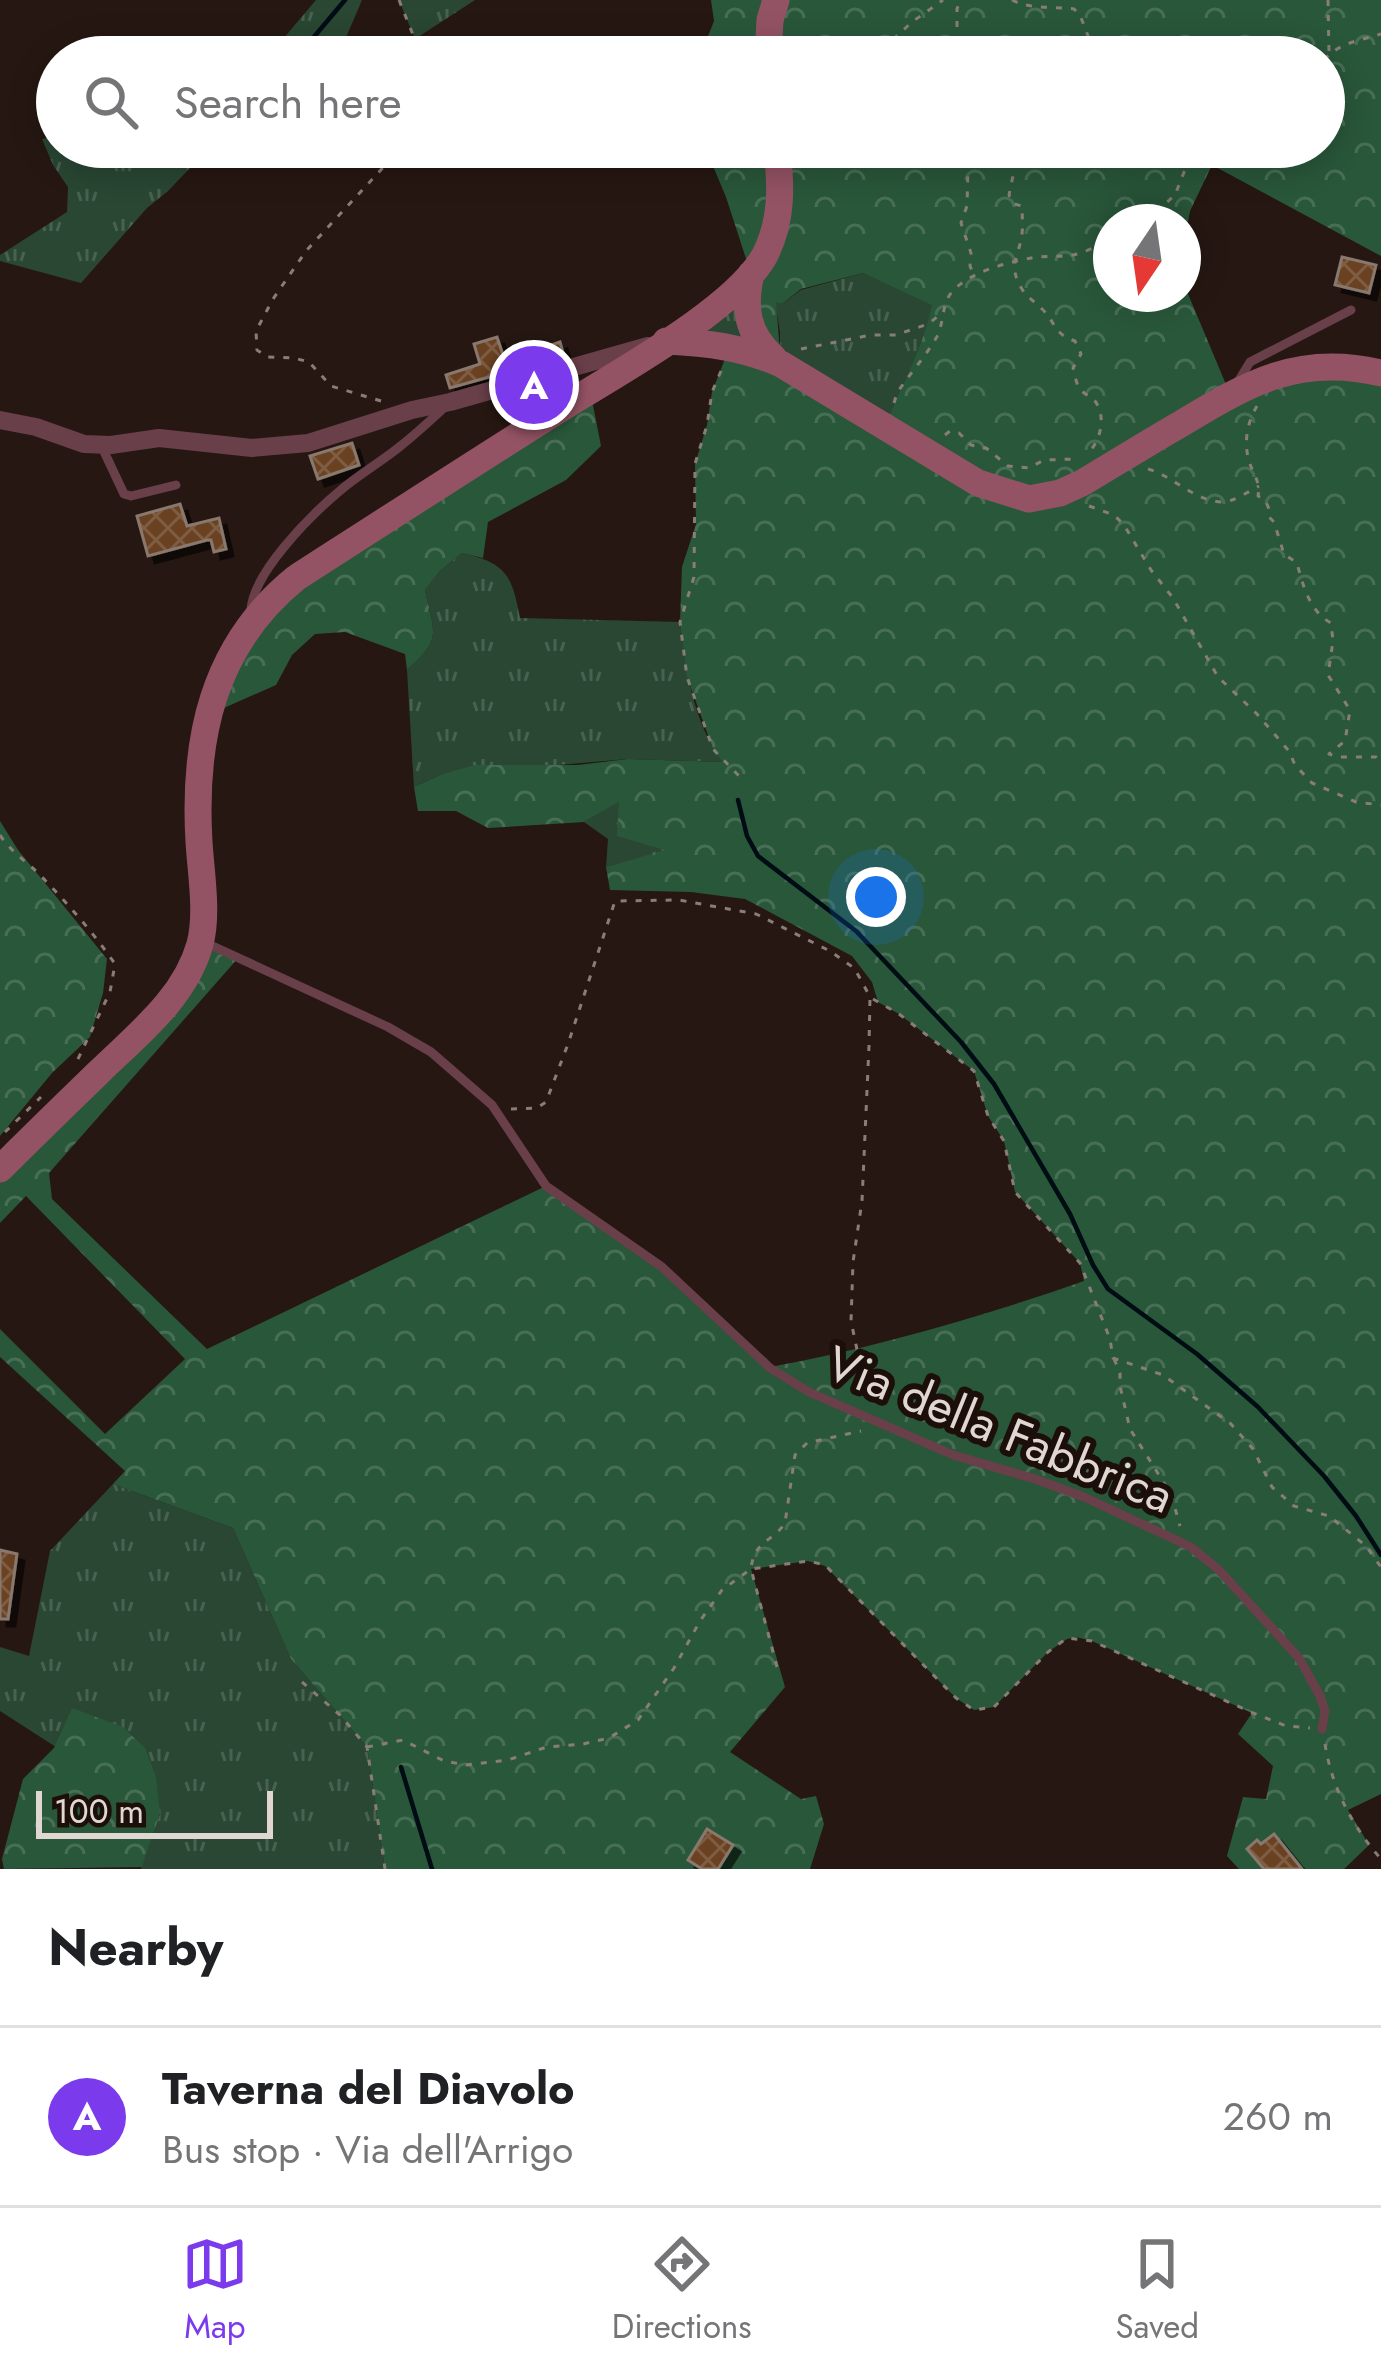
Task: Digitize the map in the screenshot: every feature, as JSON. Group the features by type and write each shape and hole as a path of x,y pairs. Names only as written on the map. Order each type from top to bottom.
{"main road":[{"path":"769,36 776,0"},
{"path":"0,1168 178,991 201,941 196,800 199,757 213,695 236,644 269,599 733,294 765,254 782,193 779,168"},
{"path":"751,274 746,295 752,332 781,364"},
{"path":"666,341 754,351 978,483 1029,499 1060,493 1256,381 1311,367 1381,373"}],"street":[{"path":"0,420 84,444 159,438 252,448 308,443 666,341"}],"lane":[{"path":"1230,394 1250,362 1351,310"},
{"path":"251,623 253,593 306,523 450,402"},
{"path":"101,445 124,494 176,485"},
{"name":"Via della Fabbrica","path":"201,941 268,969 431,1052 492,1105 546,1186 662,1267 770,1367 809,1392 953,1455 1084,1497 1191,1546 1299,1658 1325,1711 1322,1729"}],"path":[{"path":"399,0 414,36"},
{"path":"896,36 944,0"},
{"path":"957,36 960,0"},
{"path":"1012,0 1031,8 1074,9 1088,36"},
{"path":"1328,0 1329,36"},
{"path":"1345,44 1381,34"},
{"path":"383,168 306,251 256,331 257,350 267,357 309,362 331,386 412,410"},
{"path":"968,168 967,206 961,223 974,274"},
{"path":"1014,168 1009,195 1014,204 1022,206 1023,227 1013,264 1026,294 1045,310 1058,332 1075,341 1081,354 1073,368 1076,380 1081,391 1095,401 1101,418 1100,437 1089,453"},
{"path":"1165,204 1174,196 1185,168"},
{"path":"885,428 897,393 936,339 948,298 958,285 1002,263 1078,254 1093,247"},
{"path":"781,364 799,349 896,335 928,324 943,312"},
{"path":"730,346 712,392 695,464 694,577 680,622 687,677 708,736 741,778"},
{"path":"1256,381 1258,404 1249,419 1247,448 1260,485 1258,496 1270,509 1284,554 1297,562 1318,616 1331,623 1328,675 1350,710 1345,741 1329,754 1376,757 1381,763"},
{"path":"926,452 950,431 959,433 971,446 986,448 1008,466 1028,468 1051,459 1085,460"},
{"path":"1124,458 1165,474 1200,496 1224,502 1260,485"},
{"path":"1060,493 1114,515 1124,525 1218,676 1257,714 1312,783 1356,802 1381,805"},
{"path":"0,835 96,936 115,964 110,992 74,1070"},
{"path":"492,1105 537,1108 546,1102 615,901 679,900 756,914 854,968 870,998 865,1152 851,1321 872,1421 859,1433 807,1443 795,1455 785,1523 752,1556 751,1569 777,1667"},
{"path":"870,998 898,1013 974,1071 988,1116 1004,1141 1015,1192 1080,1263 1120,1373 1130,1429 1171,1494 1183,1536 1191,1546"},
{"path":"1113,1358 1162,1376 1231,1424 1253,1449 1272,1487 1294,1506 1329,1516 1366,1546 1381,1568"},
{"path":"368,1747 404,1740 443,1761 466,1766 609,1738 638,1720 722,1590 751,1569 808,1561 825,1565 956,1698 974,1710 994,1707 1048,1652 1076,1637 1286,1726 1322,1729 1332,1781 1381,1859"},
{"path":"302,1682 368,1747 385,1869"}],"green space":[{"path":"316,0 362,0 347,36 286,36"},
{"path":"399,0 475,0 420,36 414,36"},
{"path":"711,0 1381,0 1381,256 1218,168 1345,168 1345,36 708,36 714,21"},
{"path":"55,168 190,168 147,208 81,283 0,261 0,255 67,212 68,187"},
{"path":"714,168 1211,168 1193,204 1093,204 1093,312 1196,312 1230,394 1256,381 1381,373 1381,1794 1348,1810 1369,1845 1344,1869 1239,1869 1227,1856 1243,1797 1266,1799 1273,1766 1238,1734 1252,1713 1076,1637 1048,1652 994,1707 974,1710 956,1698 825,1566 808,1561 751,1569 785,1687 730,1752 801,1799 816,1796 824,1824 810,1869 385,1869 367,1747 291,1659 233,1528 113,1484 125,1471 0,1357 0,1329 105,1434 185,1359 26,1196 0,1223 0,1169 103,1068 201,941 239,957 49,1173 52,1199 207,1349 546,1186 662,1267 770,1367 929,1330 1084,1281 1080,1263 1015,1192 1004,1141 988,1116 974,1071 878,1002 872,982 852,956 745,899 610,890 606,867 665,850 617,836 619,802 584,822 488,828 456,811 418,811 414,787 475,765 578,765 628,759 723,762 713,749 687,677 680,622 682,567 696,524 695,464 712,392 730,346 761,346 751,274","holes":["863,273 932,305 885,427 781,364 776,302 782,304 801,289"]},
{"path":"863,273 933,304 885,428 781,364 666,341 733,294 780,361 775,301 782,304 801,290"},
{"path":"590,390 601,446 566,480 488,522 483,558 462,553 440,571 425,590 433,626 431,642 407,670 405,654 345,632 315,634 292,655 276,685 208,715 269,599"},
{"path":"462,553 489,561 505,574 520,618 680,622 698,714 724,762 628,759 440,775 414,787 407,670 433,635 425,590"},
{"path":"620,801 668,850 606,867 608,839 584,822"},
{"path":"0,821 107,959 90,1037 52,1073 0,1136"},
{"path":"113,1484 233,1528 291,1659 367,1747 385,1869 141,1869 160,1814 0,1711 0,1647 29,1656 50,1551"},
{"path":"72,1708 123,1727 145,1748 156,1777 160,1814 142,1867 4,1869 2,1859 23,1779 54,1748"}],"building":[{"path":"1342,257 1376,265 1369,293 1335,285"},
{"path":"497,337 505,361 560,342 564,356 450,388 446,375 480,364 474,344"},
{"path":"352,443 359,465 318,479 310,456"},
{"path":"180,504 187,526 219,518 226,549 214,552 207,540 148,556 137,516"},
{"path":"0,1550 17,1554 8,1619 0,1619"},
{"path":"707,1829 733,1845 718,1869 702,1869 688,1860"},
{"path":"1274,1834 1302,1869 1264,1869 1247,1849"}],"waterway":[{"path":"315,36 345,0"},
{"path":"738,800 747,836 758,856 856,931 961,1042 994,1084 1108,1289 1197,1354 1258,1407 1324,1476 1381,1555"},
{"path":"401,1767 432,1869"}],"place":[{"name":"Taverna del Diavolo","path":"534,385"}]}
